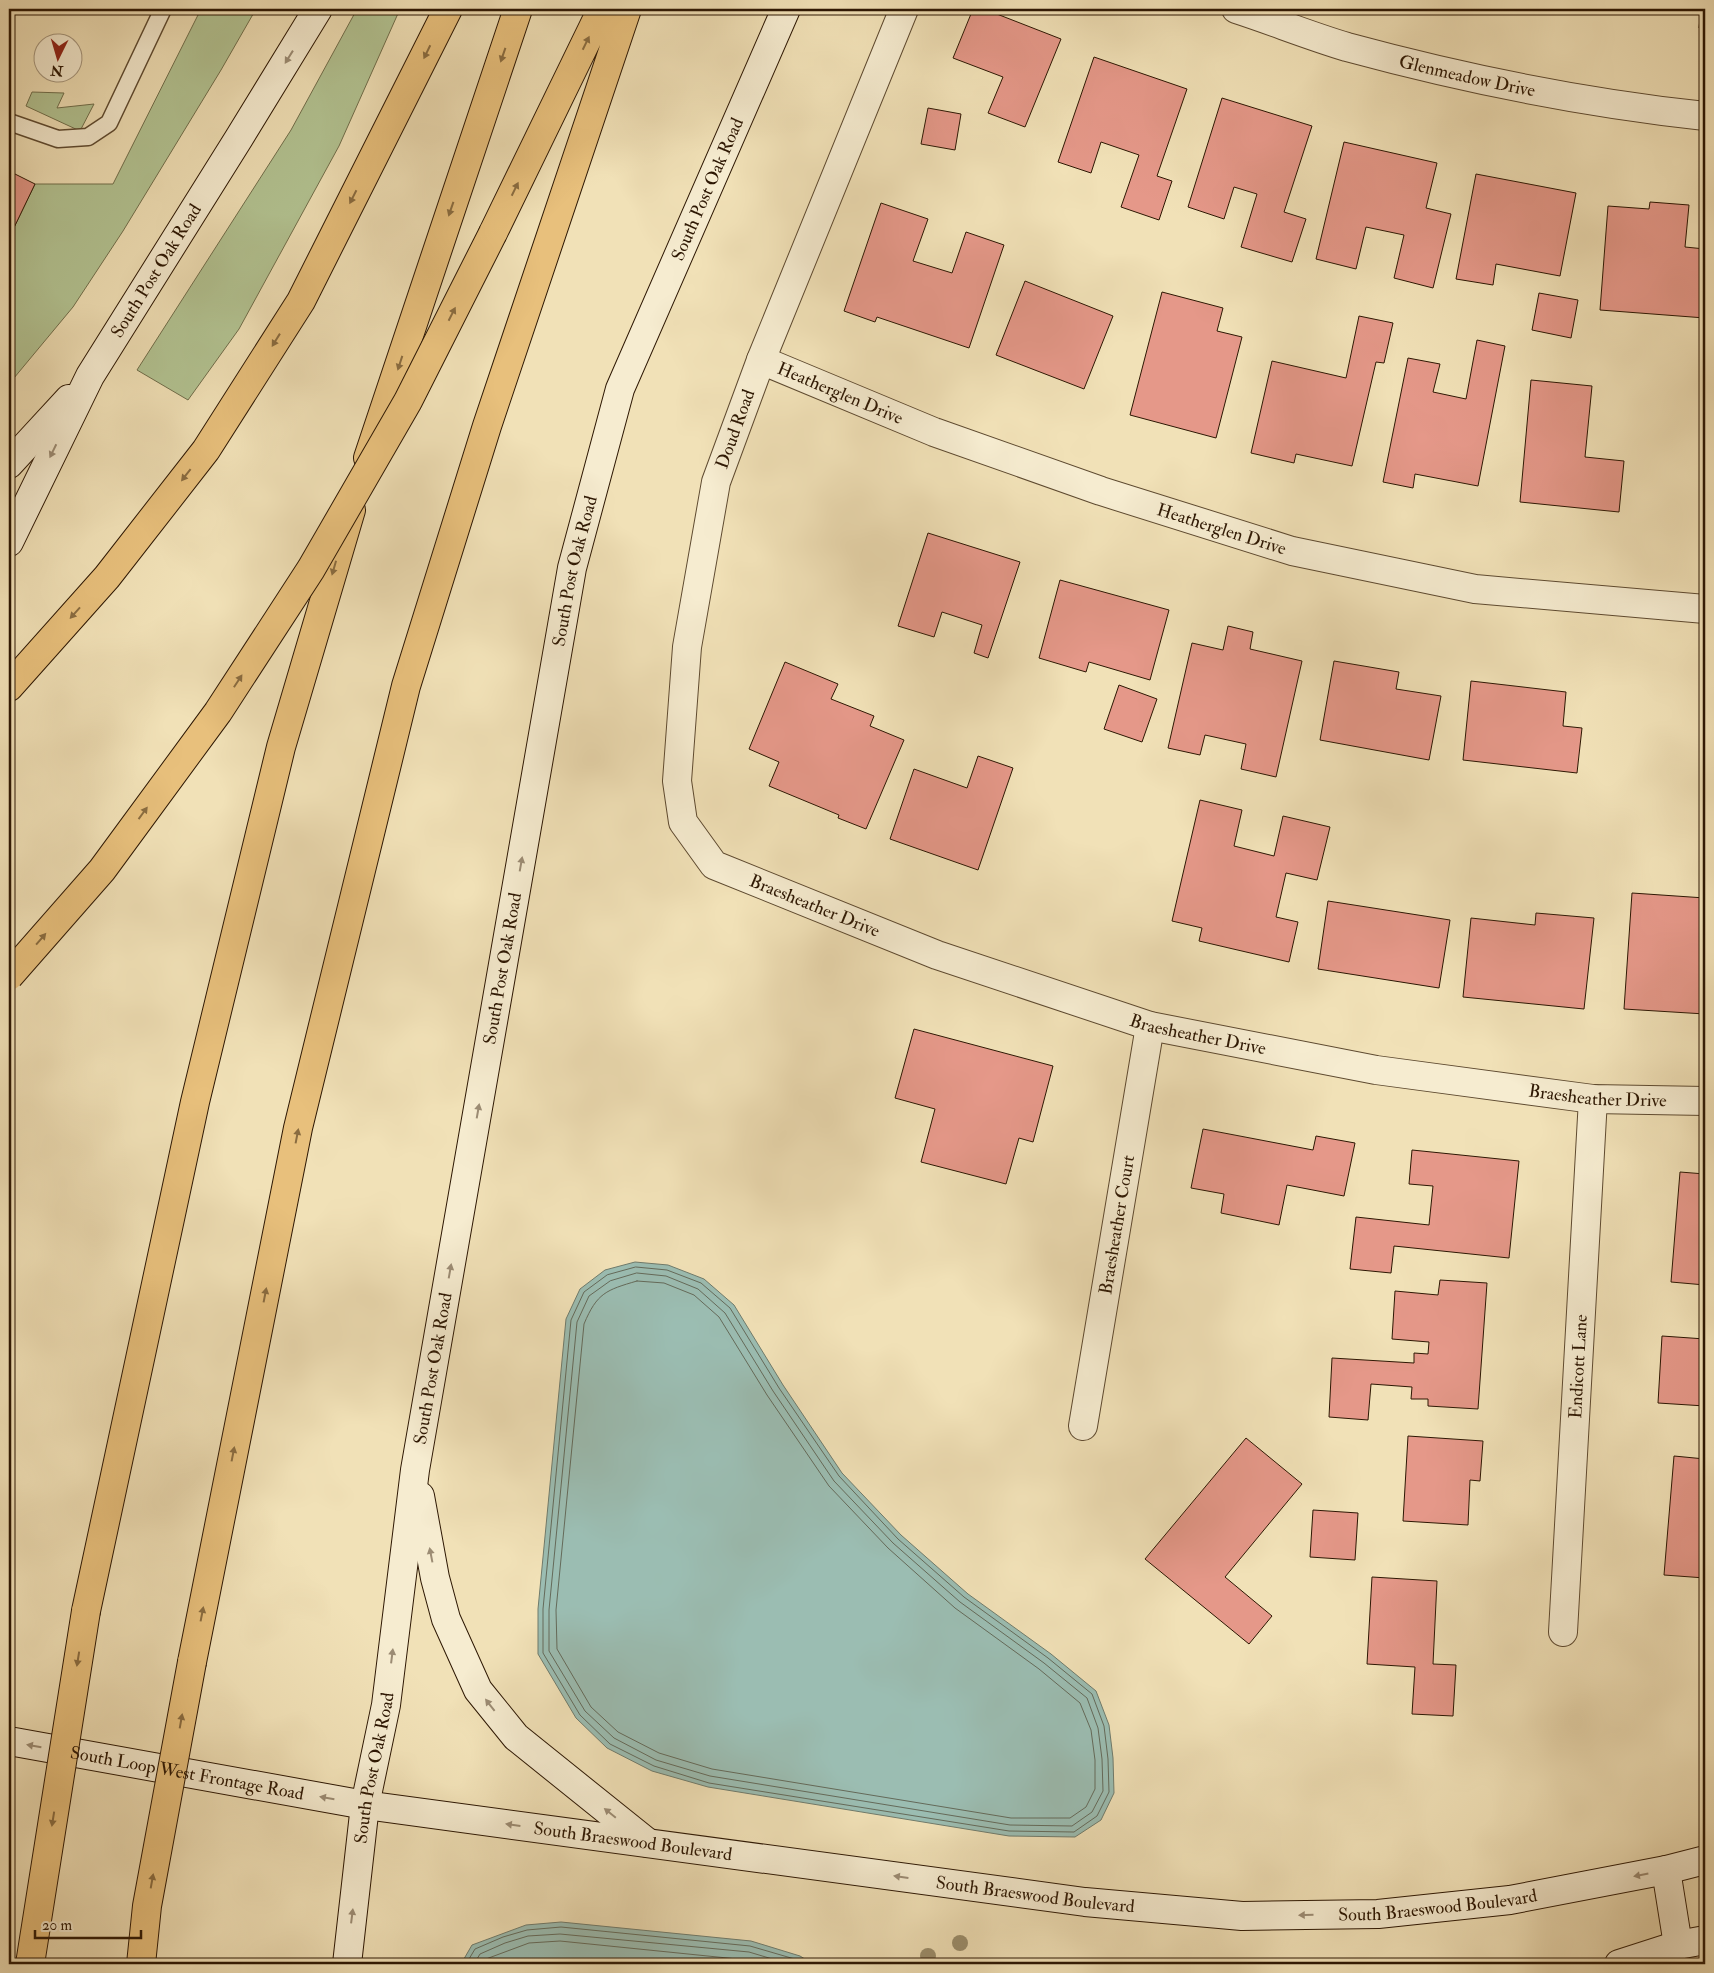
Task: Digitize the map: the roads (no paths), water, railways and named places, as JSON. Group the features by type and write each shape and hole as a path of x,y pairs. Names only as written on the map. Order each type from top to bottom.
{"highway":[{"path":"9,687 107,577 206,450 301,301 448,9"},
{"path":"30,1964 86,1611 195,1102 281,747 352,505 518,9"},
{"path":"9,976 102,870 218,712 310,569 408,401 493,233 602,9"},
{"path":"141,1964 147,1906 192,1662 298,1128 406,686 487,426 627,9"}],"main road":[{"name":"South Post Oak Road","path":"9,542 90,376 318,9"},
{"name":"South Post Oak Road","path":"347,1964 365,1805 386,1705 415,1470 572,568 620,389 786,9"},
{"name":"Doud Road","path":"714,865 683,822 677,781 687,647 716,482 761,360 904,9"},
{"name":"Glenmeadow Drive","path":"1236,9 1346,46 1523,90 1646,110 1705,116"},
{"name":"Heatherglen Drive","path":"761,360 934,432 1101,491 1292,551 1475,589 1705,609"},
{"path":"9,464 90,376"},
{"name":"Braesheather Drive","path":"714,865 937,955 1150,1026 1376,1070 1593,1099 1705,1101"},
{"name":"Braesheather Court","path":"1083,1426 1150,1026"},
{"name":"Endicott Lane","path":"1563,1632 1593,1099"},
{"path":"415,1470 435,1578 446,1619 478,1690 516,1737 648,1843"},
{"name":"South Loop West Frontage Road","path":"9,1741 365,1805"},
{"name":"South Braeswood Boulevard","path":"365,1805 1085,1902 1242,1916 1378,1914 1510,1900 1666,1870 1705,1860"},
{"path":"1666,1870 1678,1945"},
{"path":"1619,1964 1678,1945 1705,1940"}],"lane":[{"path":"9,122 58,139 88,137 102,128 108,122 163,9"}],"water":[{"path":"635,1262 668,1265 704,1279 734,1305 783,1385 842,1473 901,1535 968,1594 1051,1654 1096,1691 1109,1725 1113,1758 1114,1793 1101,1820 1075,1837 1009,1836 708,1787 652,1771 607,1748 576,1718 538,1654 538,1609 566,1319 580,1289 605,1270"},
{"path":"561,1922 751,1941 800,1956 813,1964 461,1964 472,1945 526,1925"}]}
